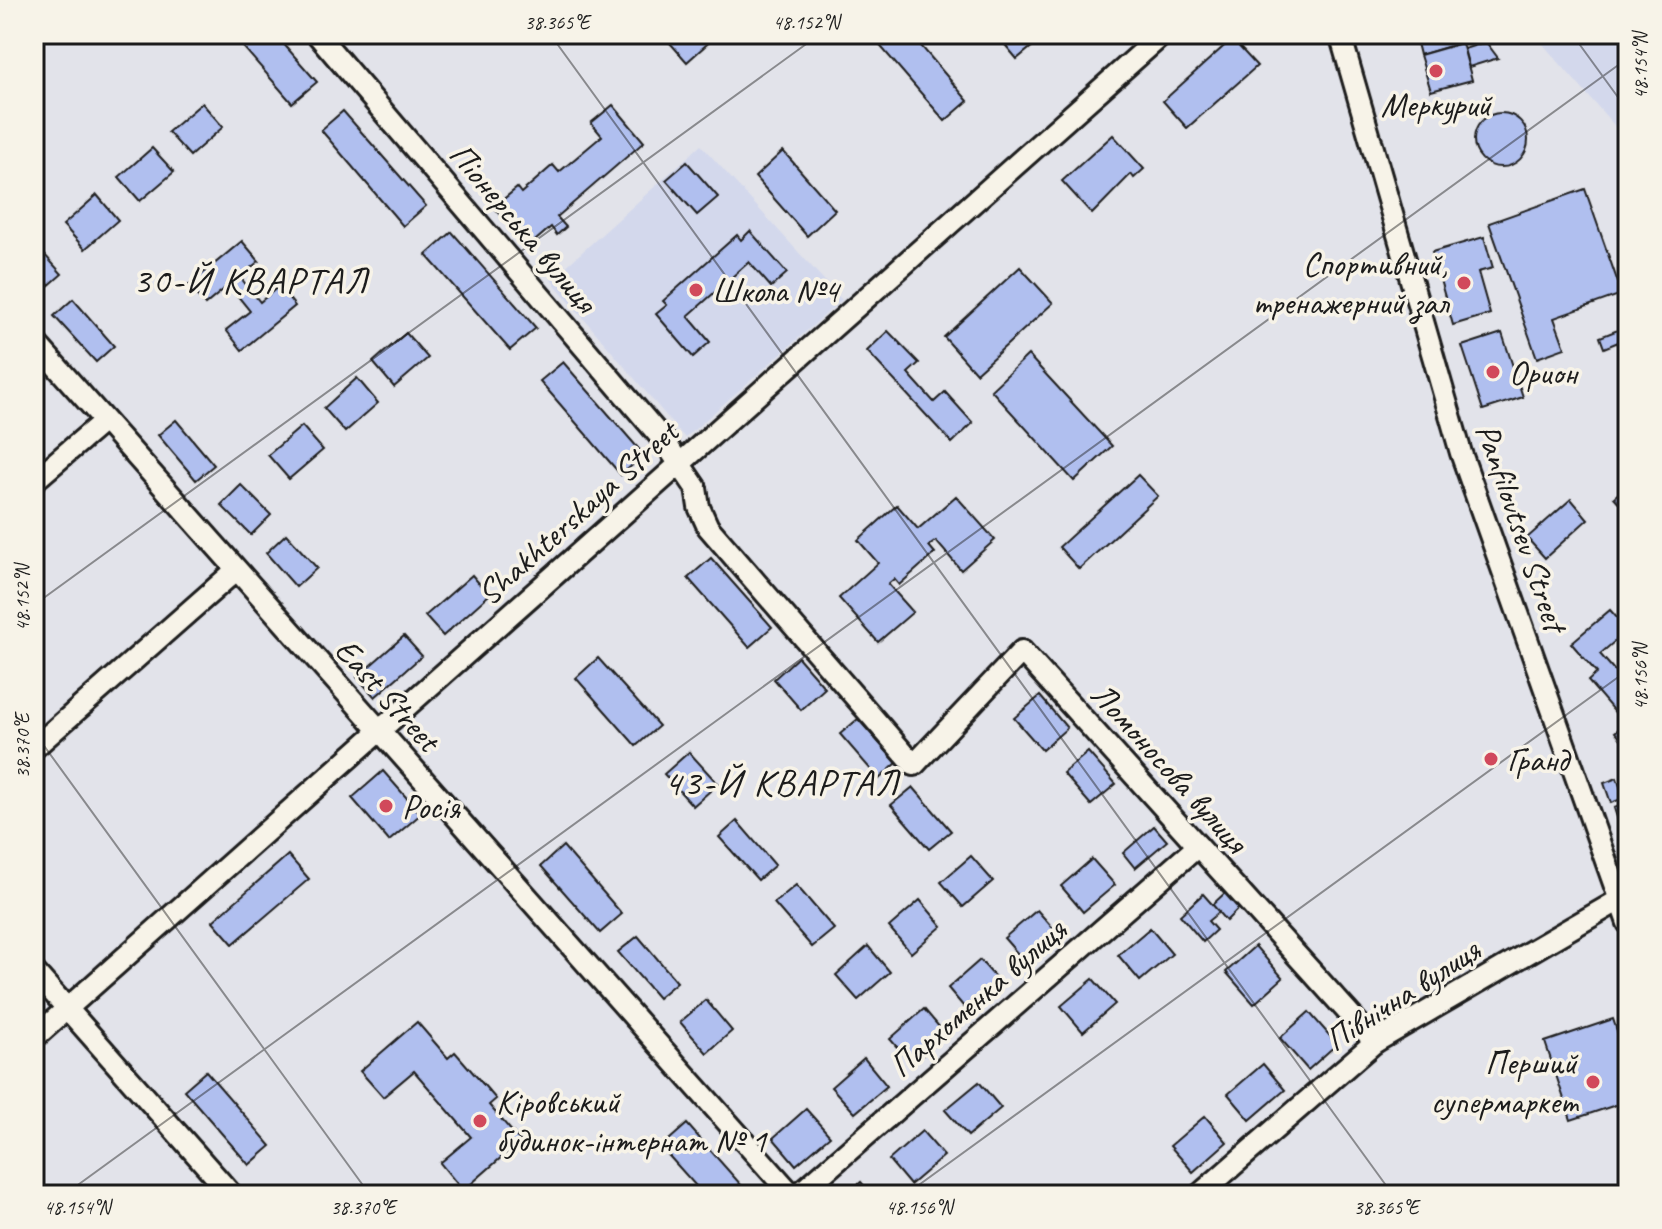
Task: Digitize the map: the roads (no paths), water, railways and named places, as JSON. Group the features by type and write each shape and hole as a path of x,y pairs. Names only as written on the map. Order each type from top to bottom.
{"street":[{"name":"Піонерська вулиця","path":"317,34 654,429 696,488 699,507 708,527 914,765"},
{"name":"Shakhterskaya Street","path":"34,1038 1163,34"},
{"name":"Panfilovtsev Street","path":"1340,34 1461,453 1623,896 1628,923"},
{"name":"East Street","path":"34,341 792,1195"},
{"path":"34,481 104,421"},
{"path":"34,748 235,571"},
{"name":"Ломоносова вулиця","path":"914,765 1022,651 1375,1042"},
{"name":"Пархоменка вулиця","path":"798,1195 1198,846"},
{"name":"Північна вулиця","path":"1199,1195 1375,1042 1623,896"},
{"path":"34,971 232,1195"}],"place":[{"name":"Меркурий","path":"1436,71"},
{"name":"Спортивний, тренажерний зал","path":"1464,283"},
{"name":"Школа №4","path":"696,290"},
{"name":"Орион","path":"1493,372"},
{"name":"Гранд","path":"1491,759"},
{"name":"Росія","path":"386,806"},
{"name":"Перший супермаркет","path":"1593,1082"},
{"name":"Кіровський будинок-інтернат № 1","path":"480,1121"}],"district":[{"name":"30-Й КВАРТАЛ","path":"251,280"},
{"name":"43-Й КВАРТАЛ","path":"782,782"}]}
